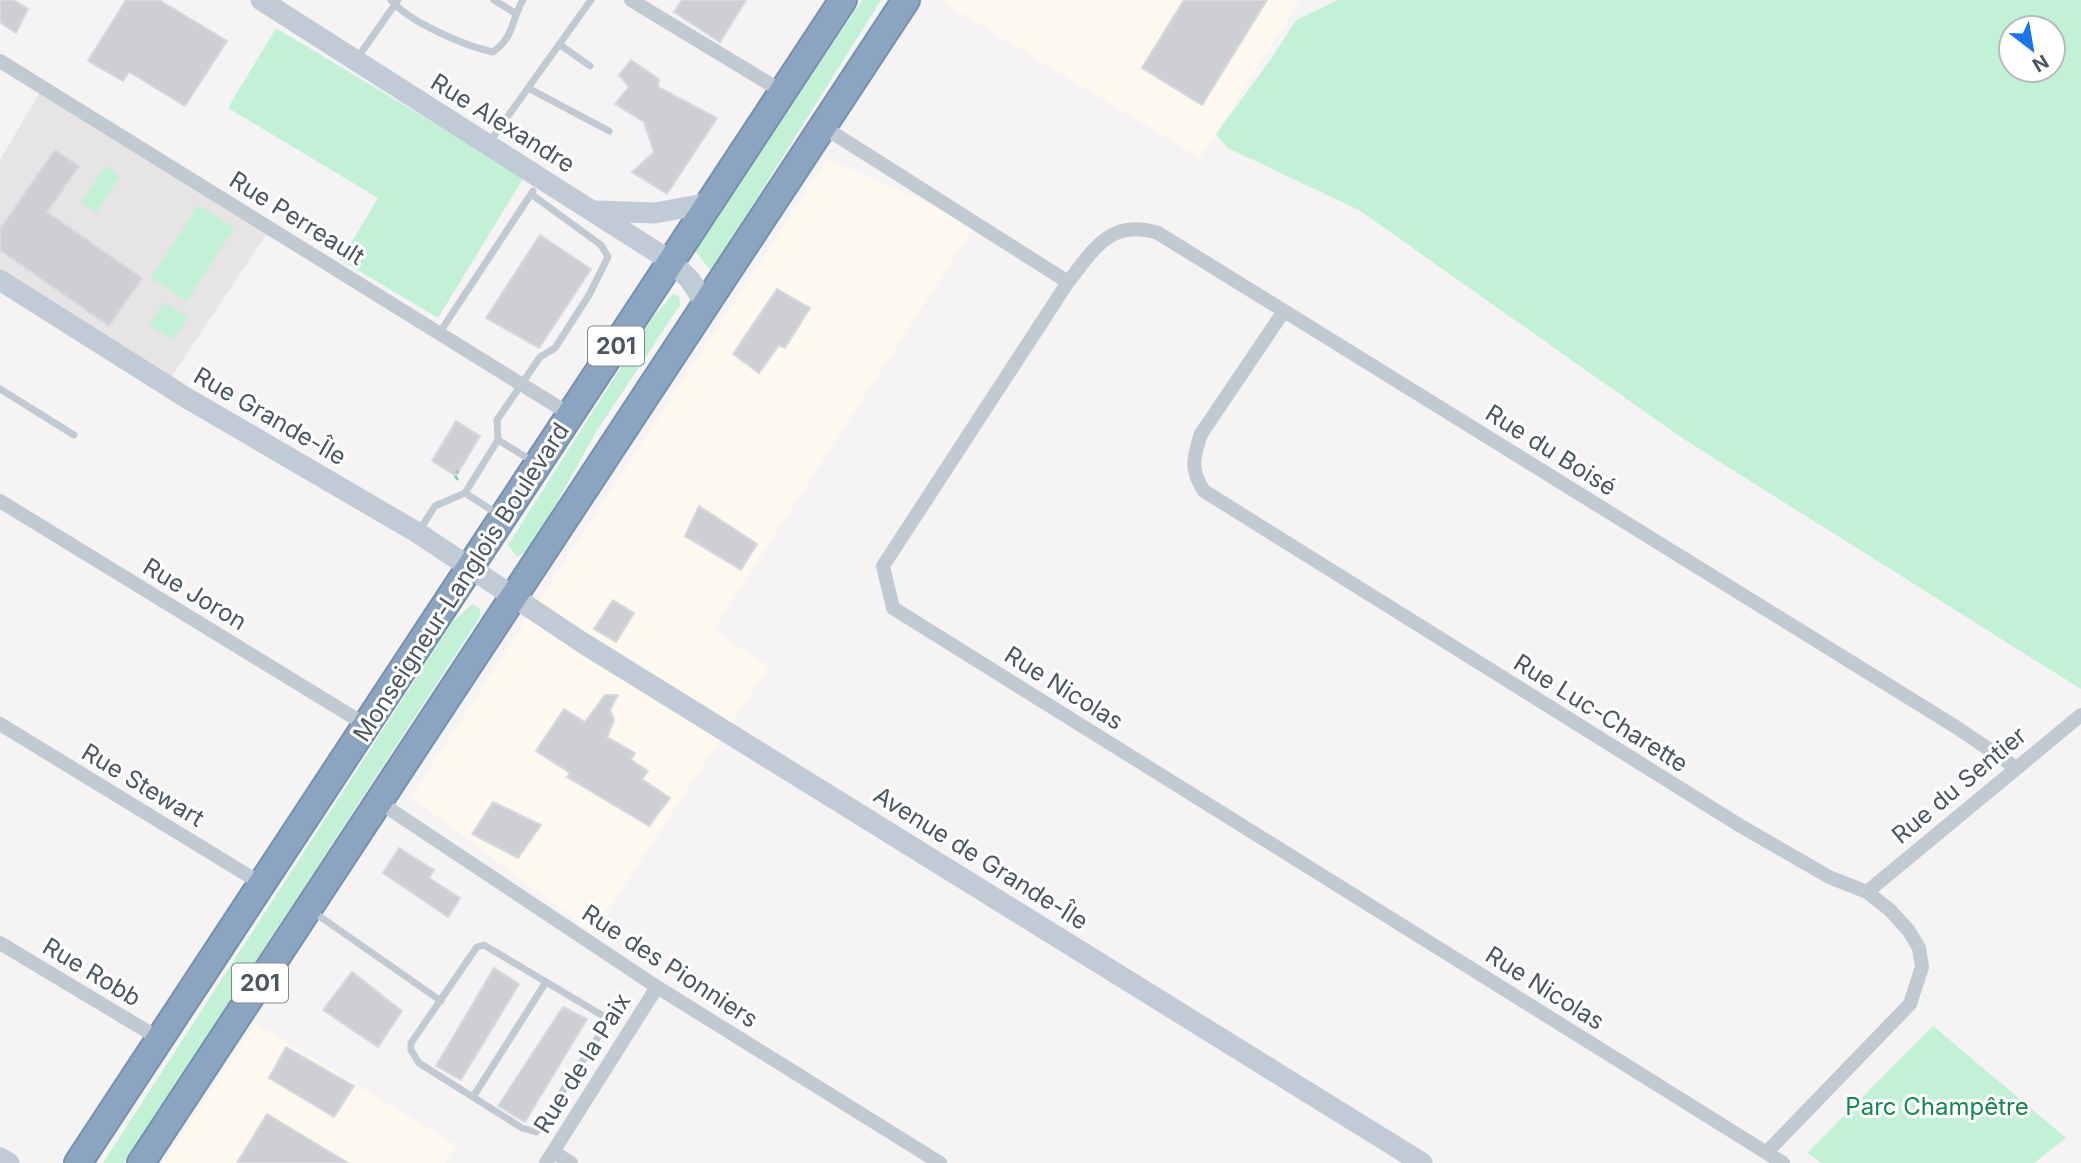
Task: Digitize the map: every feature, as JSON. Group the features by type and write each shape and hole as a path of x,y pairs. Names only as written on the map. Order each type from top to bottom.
{"highway":[{"name":"Monseigneur-Langlois Boulevard","path":"78,1163 844,0"},
{"name":"Monseigneur-Langlois Boulevard","path":"141,1163 905,0"}],"main road":[{"name":"Rue Alexandre","path":"261,0 488,144 536,186 595,211 672,262 690,280 705,303"},
{"path":"595,211 655,213 709,203"},
{"name":"Rue Grande-Île","path":"0,280 184,397 418,533 513,597"},
{"name":"Avenue de Grande-Île","path":"513,597 1422,1163"},
{"path":"0,1158 9,1163"}],"street":[{"path":"631,0 783,92"},
{"name":"Rue Perreault","path":"0,61 570,415"},
{"path":"821,126 1068,282"},
{"name":"Rue du Boisé","path":"1068,282 1099,243 1118,231 1139,227 1157,233 1956,727 2015,767"},
{"name":"Rue Nicolas","path":"1068,282 883,566 893,608 1783,1163"},
{"name":"Rue Luc-Charette","path":"1284,311 1202,434 1195,453 1194,474 1204,491 1738,825 1829,877 1867,892 1890,910 1919,948 1922,967 1910,1004 1766,1152"},
{"name":"Rue Joron","path":"0,501 366,725"},
{"name":"Rue du Sentier","path":"1867,892 2081,715"},
{"name":"Rue Stewart","path":"0,724 262,884"},
{"name":"Rue des Pionniers","path":"379,802 657,987 940,1163"},
{"name":"Rue Robb","path":"0,943 160,1039"},
{"name":"Rue de la Paix","path":"550,1158 657,987"},
{"path":"550,1158 571,1163"}],"lane":[{"path":"494,0 515,13"},
{"path":"356,60 395,2 472,48 493,52 508,41 515,13 523,0"},
{"path":"488,144 591,0"},
{"path":"559,44 590,66"},
{"path":"528,88 609,131"},
{"path":"418,533 435,506 465,493 498,440 497,420 540,357 555,348 589,295 608,257 601,245 536,186 440,332"},
{"path":"0,389 74,435"},
{"path":"498,440 538,465"},
{"path":"465,493 503,517"},
{"path":"309,909 441,1001"},
{"path":"484,946 546,982 605,1017 606,1027 536,1132 522,1128 419,1063 411,1050 411,1043 477,947 484,946"},
{"path":"473,1097 546,982"}],"path":[{"path":"456,475 458,471"}],"shaded area":[{"path":"939,0 1300,0 1200,158"},
{"path":"43,87 270,229 166,385 0,280 0,160"},
{"path":"827,159 976,224 713,630 769,666 593,933 411,797"},
{"path":"255,1023 456,1145 445,1163 163,1163"}],"green space":[{"path":"862,0 881,0 711,271 695,251"},
{"path":"1338,0 2081,0 2081,689 1682,438 1359,210 1228,148 1216,134 1296,20"},
{"path":"276,28 524,177 438,318 341,260 378,198 228,108"},
{"path":"105,166 120,176 96,213 81,203"},
{"path":"198,205 234,228 187,301 151,278"},
{"path":"673,294 679,296 680,305 596,432 532,547 517,557 508,545 651,320"},
{"path":"164,302 188,317 173,340 149,325"},
{"path":"472,604 480,609 480,617 124,1163 103,1163 452,623"},
{"name":"Parc Champêtre","path":"1933,1026 2066,1138 2034,1163 1822,1163 1807,1153"}],"building":[{"path":"0,0 13,0 28,9 16,33 0,22"},
{"path":"126,0 159,0 227,41 185,106 129,72 123,81 88,61"},
{"path":"682,0 746,0 720,42 674,12"},
{"path":"1184,0 1267,0 1202,105 1142,68"},
{"path":"631,60 659,79 658,87 717,118 667,194 632,172 654,152 644,122 615,104 629,87 619,75"},
{"path":"55,150 79,166 47,212 142,278 109,326 0,250 0,229"},
{"path":"540,235 591,269 539,348 486,318"},
{"path":"777,289 810,308 785,348 779,345 759,373 733,354"},
{"path":"456,421 480,436 456,476 432,461"},
{"path":"699,506 757,544 741,570 685,536"},
{"path":"613,600 634,613 616,642 594,629"},
{"path":"605,695 618,695 610,710 614,720 607,737 635,753 631,760 648,771 642,779 670,798 649,826 567,777 570,773 536,751 564,709 585,722"},
{"path":"493,802 541,825 518,858 472,834"},
{"path":"399,848 434,870 429,878 460,898 448,917 383,873"},
{"path":"494,968 519,984 461,1080 436,1066"},
{"path":"352,972 402,1011 378,1047 323,1010"},
{"path":"563,1007 587,1019 525,1122 498,1106"},
{"path":"286,1047 354,1086 334,1117 269,1078"},
{"path":"267,1114 348,1163 237,1163"}]}
